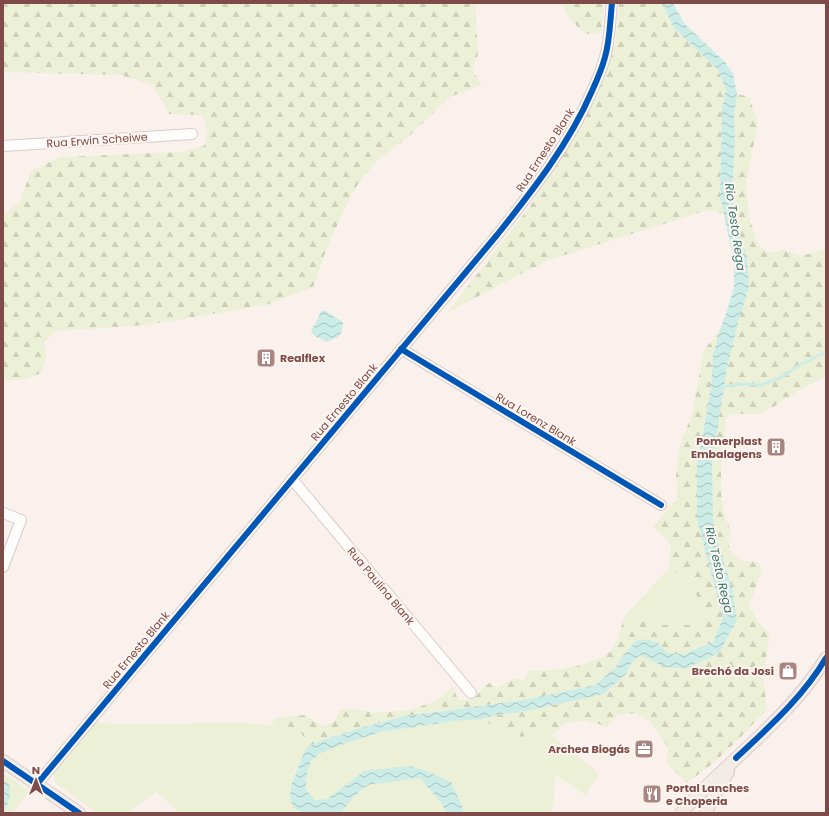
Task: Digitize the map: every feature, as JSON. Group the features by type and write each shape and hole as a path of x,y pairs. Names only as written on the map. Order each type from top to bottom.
{"main road":[{"path":"681,813 791,705 812,679 826,658"},
{"path":"706,813 714,795 736,758"},
{"path":"3,761 79,813"}],"street":[{"name":"Rua Ernesto Blank","path":"37,784 517,211 537,184 574,127 598,79 605,58 612,3"},
{"name":"Rua Erwin Scheiwe","path":"3,146 192,134"},
{"name":"Rua Lorenz Blank","path":"401,349 661,505"},
{"name":"Rua Paulina Blank","path":"292,479 470,693"},
{"path":"3,513 21,520 3,567"}],"green space":[{"path":"3,3 475,3 478,54 472,70 482,85 450,97 408,137 378,160 359,182 328,245 313,287 266,305 146,325 57,331 44,342 46,358 41,373 27,379 3,381 3,216 20,201 31,171 60,157 180,152 204,146 208,131 202,115 169,114 153,85 121,75 3,72"},
{"path":"561,3 604,3 601,33 585,34 572,21"},
{"path":"619,3 662,3 674,28 718,70 726,90 722,107 720,196 724,214 708,210 549,260 447,313 531,205 575,135 608,67 616,41"},
{"path":"737,94 749,97 758,123 746,183 749,217 758,244 768,253 784,250 802,256 822,250 826,246 826,376 802,388 775,406 759,414 731,414 726,418 721,465 721,494 725,518 731,530 728,540 730,551 742,561 758,562 762,571 749,605 753,614 763,628 770,634 763,676 767,709 739,739 708,767 686,783 667,763 668,747 650,722 636,713 618,715 607,727 586,720 566,723 551,735 537,728 522,737 500,730 482,719 604,694 626,674 630,665 640,655 685,669 737,620 713,517 712,466 727,368 748,287 747,257 739,231 732,197 735,137 734,116"},
{"path":"719,332 713,356 711,387 697,465 697,520 723,618 713,642 684,654 667,653 658,643 625,653 615,668 595,685 529,699 405,716 364,727 308,746 299,728 271,725 276,718 305,715 322,726 332,723 341,710 354,709 374,713 410,710 438,700 453,686 458,700 474,699 489,683 497,688 513,678 524,681 529,671 577,666 586,664 604,656 611,651 616,643 624,617 644,618 662,625 699,625 708,612 685,578 669,568 671,544 653,527 678,497 676,475 681,441 692,415 704,350"},
{"path":"669,568 685,578 708,612 699,625 662,625 644,618 624,617"},
{"path":"482,719 500,730 537,728 551,735 600,774 585,795 555,775 551,813 464,813 462,805 451,782 364,771 327,799 315,800 306,790 307,773 311,761 319,754 349,742 381,732 455,721"},
{"path":"94,722 114,724 245,723 299,728 308,746 293,779 290,799 293,808 304,813 178,813 157,791 135,807 130,813 97,813 56,783 53,771"},
{"path":"3,773 30,791 12,813 3,813"},
{"path":"420,778 441,803 447,813 341,813 354,796 368,784"}],"water":[{"name":"Rio Testo Rega","path":"662,3 673,3 684,23 724,61 733,73 737,94 734,116 735,137 732,197 739,231 747,257 749,287 727,368 712,466 713,517 719,548 732,587 737,620 719,653 685,669 665,667 640,655 630,665 626,674 604,694 482,719 455,721 381,732 349,742 319,754 311,761 307,773 306,790 315,800 327,799 364,771 409,766 425,770 451,782 462,805 464,813 447,813 441,803 420,778 368,785 354,796 341,813 304,813 293,808 290,798 291,786 302,757 308,746 364,727 405,716 529,699 595,685 615,668 625,653 636,641 647,639 658,643 667,653 684,654 713,642 723,618 697,520 697,465 711,387 713,356 719,332 734,287 734,262 720,196 722,107 726,90 718,70 674,28"},
{"path":"324,310 343,322 341,334 327,342 315,336 311,331 320,312"},
{"path":"3,780 9,784 10,792 4,813 3,813"}],"waterway":[{"path":"722,387 738,384 761,385 782,377 798,366 826,352"}],"cycle path":[{"path":"37,784 497,235 537,184 573,130 598,79 608,44 612,3"},
{"path":"401,349 661,505"},
{"path":"736,758 796,699 807,686 826,658"},
{"path":"3,761 79,813"}],"place":[{"name":"Realflex","path":"266,358"},
{"name":"Pomerplast Embalagens","path":"776,447"},
{"name":"Brechó da Josi","path":"788,671"},
{"name":"Archea Biogás","path":"644,749"},
{"name":"Portal Lanches e Choperia","path":"652,794"}]}
